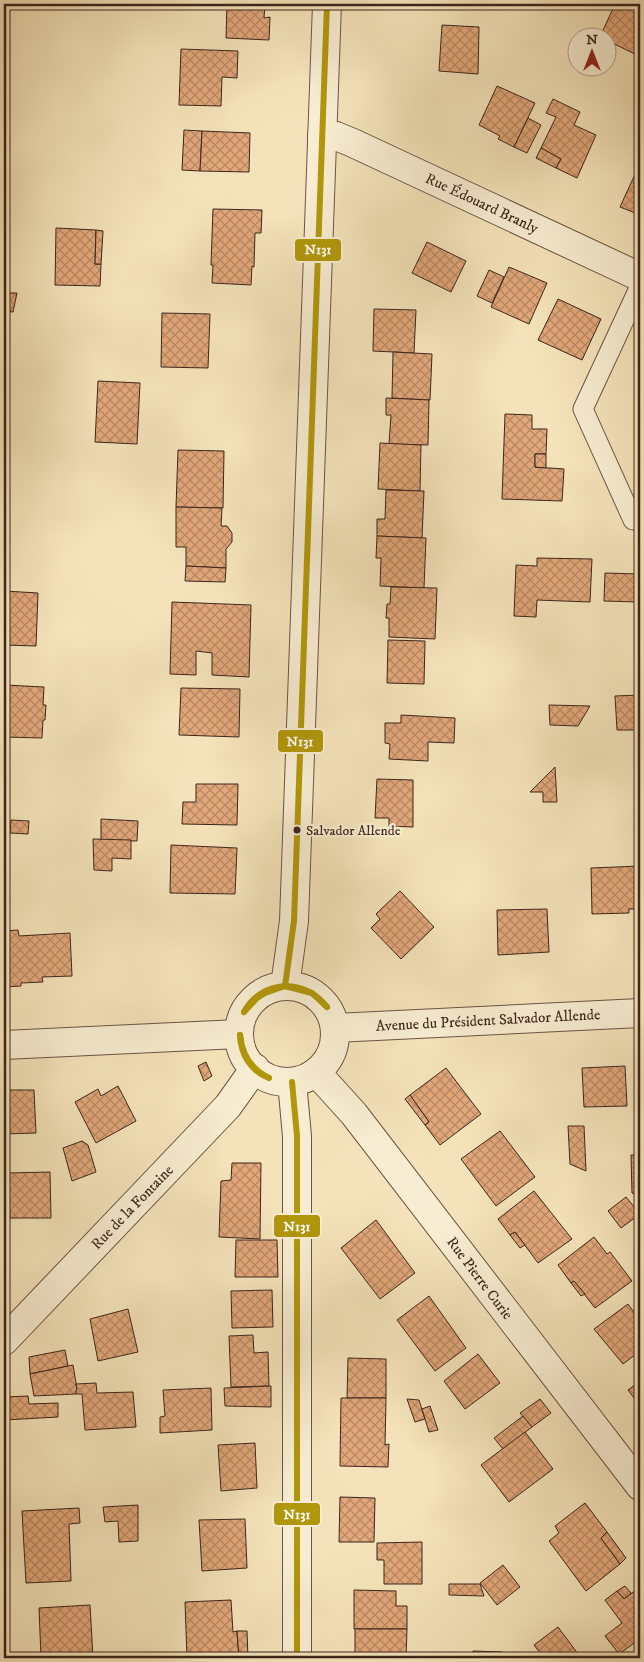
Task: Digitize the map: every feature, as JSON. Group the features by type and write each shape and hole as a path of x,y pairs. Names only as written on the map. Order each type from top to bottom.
{"street":[{"path":"285,986 294,921 327,4"},
{"name":"Rue Édouard Branly","path":"322,134 336,136 352,142 640,276"},
{"path":"285,986 298,987 310,991 319,997 327,1006 335,1028 333,1050 327,1061 304,1077 282,1082 269,1078 255,1068 243,1053 239,1034 242,1019 253,1000 273,988 285,986"},
{"name":"Avenue du Président Salvador Allende","path":"335,1028 640,1013"},
{"path":"4,1045 239,1034"},
{"name":"Rue de la Fontaine","path":"4,1341 228,1106 255,1068"},
{"path":"297,1658 297,1136 304,1077"},
{"name":"Rue Pierre Curie","path":"304,1077 354,1114 640,1486"}],"lane":[{"path":"633,520 583,409 640,286"}],"building":[{"path":"227,4 265,4 264,18 270,17 269,40 226,38"},
{"path":"615,4 640,4 640,48 637,55 616,45 616,28 604,28"},
{"path":"442,25 479,27 478,74 439,71"},
{"path":"181,49 238,51 237,78 222,77 221,106 179,105"},
{"path":"497,86 535,103 514,147 498,139 500,136 479,125"},
{"path":"553,99 580,112 574,125 596,135 577,178 556,168 561,159 541,148 556,117 546,113"},
{"path":"528,118 541,125 527,153 514,147"},
{"path":"184,130 202,131 200,171 182,170"},
{"path":"202,131 250,133 249,172 200,171"},
{"path":"541,148 561,159 556,168 536,158"},
{"path":"637,170 640,172 640,210 638,214 620,207"},
{"path":"213,209 262,210 261,233 255,233 254,267 252,266 251,285 212,283"},
{"path":"56,228 96,230 95,264 101,264 100,286 55,285"},
{"path":"96,230 103,231 101,264 95,264"},
{"path":"427,242 466,261 451,292 412,273"},
{"path":"509,267 547,283 529,324 491,307"},
{"path":"489,270 504,277 492,303 477,296"},
{"path":"4,293 17,293 13,312 4,311"},
{"path":"558,299 601,319 582,360 538,340"},
{"path":"374,309 416,310 414,353 373,351"},
{"path":"162,313 210,314 208,368 161,367"},
{"path":"393,352 432,354 430,400 392,398"},
{"path":"98,381 140,383 137,444 95,442"},
{"path":"386,398 429,400 428,445 389,444 391,415 386,415"},
{"path":"505,414 532,415 532,429 547,429 546,454 535,454 535,467 564,469 562,501 502,499"},
{"path":"380,443 421,445 420,491 378,489"},
{"path":"178,450 224,451 223,508 176,507"},
{"path":"535,454 546,454 546,468 535,467"},
{"path":"386,490 424,491 422,538 377,536 377,519 385,519"},
{"path":"176,507 222,508 221,526 227,526 232,533 232,542 226,549 226,568 186,566 186,547 176,547"},
{"path":"377,536 426,538 424,588 380,586 381,558 376,558"},
{"path":"537,558 592,559 590,602 537,600 536,617 514,616 516,565 537,566"},
{"path":"186,566 226,568 225,582 185,581"},
{"path":"605,573 638,574 637,602 604,601"},
{"path":"391,587 437,588 435,639 389,637 389,618 386,618 387,604 390,604"},
{"path":"4,591 38,593 36,646 4,645"},
{"path":"172,602 251,605 249,677 212,675 212,653 196,651 196,675 170,674"},
{"path":"388,640 425,641 424,684 387,683"},
{"path":"5,685 44,687 43,705 46,705 42,738 4,737"},
{"path":"181,688 240,689 239,737 179,735"},
{"path":"640,695 640,730 617,730 615,696"},
{"path":"549,705 590,706 578,726 550,725"},
{"path":"401,715 455,718 454,743 428,742 428,761 389,759 390,744 385,743 385,723 401,723"},
{"path":"555,767 557,802 543,802 543,792 530,792"},
{"path":"377,779 413,780 413,827 389,826 389,818 375,818"},
{"path":"196,784 238,784 237,825 182,824 183,802 196,802"},
{"path":"101,819 138,821 137,841 101,840"},
{"path":"11,820 29,821 28,834 10,833"},
{"path":"93,839 131,840 131,859 112,858 112,871 94,870"},
{"path":"171,845 237,848 235,894 170,893"},
{"path":"640,866 640,909 629,909 629,913 592,914 591,868"},
{"path":"400,891 434,927 401,959 371,928 380,919 376,914"},
{"path":"547,909 549,952 498,955 497,910"},
{"path":"18,930 19,936 70,933 72,976 42,977 43,982 21,983 21,986 4,987 4,931"},
{"path":"206,1062 212,1076 204,1081 198,1066"},
{"path":"625,1066 627,1106 584,1107 582,1068"},
{"path":"446,1068 481,1114 440,1145 425,1125 429,1122 410,1095"},
{"path":"118,1086 136,1121 96,1143 75,1102 98,1089 101,1096"},
{"path":"4,1090 34,1090 36,1133 4,1134"},
{"path":"410,1095 429,1122 425,1125 405,1099"},
{"path":"568,1126 584,1126 586,1171 570,1164"},
{"path":"500,1131 535,1177 496,1206 461,1159"},
{"path":"82,1141 88,1145 96,1172 72,1181 63,1148"},
{"path":"631,1155 640,1155 640,1197 632,1193"},
{"path":"232,1163 261,1163 260,1239 219,1237 221,1181 231,1180"},
{"path":"50,1172 51,1218 10,1218 8,1173"},
{"path":"534,1191 572,1239 538,1263 515,1232 510,1235 498,1219"},
{"path":"626,1197 640,1214 621,1228 608,1211"},
{"path":"376,1220 415,1273 380,1299 341,1248"},
{"path":"515,1232 525,1245 520,1248 510,1235"},
{"path":"594,1237 607,1254 610,1252 632,1281 595,1308 574,1281 571,1283 558,1265"},
{"path":"236,1240 277,1240 278,1277 235,1277"},
{"path":"574,1281 585,1294 581,1296 571,1283"},
{"path":"272,1290 273,1327 232,1328 231,1291"},
{"path":"429,1296 466,1348 435,1371 397,1320"},
{"path":"628,1304 640,1321 640,1351 623,1364 594,1329"},
{"path":"128,1309 138,1352 98,1361 90,1319"},
{"path":"253,1335 254,1353 268,1352 269,1386 231,1387 229,1336"},
{"path":"65,1350 68,1366 30,1374 29,1357"},
{"path":"478,1354 500,1383 465,1409 444,1381"},
{"path":"348,1358 386,1359 386,1398 347,1398"},
{"path":"73,1365 77,1389 75,1394 34,1396 30,1374"},
{"path":"640,1381 640,1406 628,1390"},
{"path":"96,1383 97,1393 133,1392 136,1427 85,1430 82,1394 75,1394 76,1384"},
{"path":"271,1386 271,1407 225,1406 224,1388"},
{"path":"211,1388 212,1430 160,1433 160,1417 165,1416 163,1390"},
{"path":"28,1396 29,1404 58,1403 58,1417 4,1420 4,1397"},
{"path":"341,1398 386,1398 385,1445 389,1444 388,1467 340,1466"},
{"path":"407,1399 419,1400 425,1419 415,1422"},
{"path":"540,1399 551,1413 532,1427 520,1413"},
{"path":"430,1406 438,1430 429,1432 422,1409"},
{"path":"523,1416 532,1427 503,1449 494,1438"},
{"path":"525,1432 553,1469 509,1502 481,1465"},
{"path":"255,1443 257,1488 221,1491 218,1445"},
{"path":"340,1497 375,1498 374,1542 339,1542"},
{"path":"585,1503 607,1532 601,1538 620,1564 586,1591 549,1541 559,1533 555,1526"},
{"path":"138,1505 138,1541 119,1542 118,1521 105,1522 103,1507"},
{"path":"79,1508 80,1523 69,1524 71,1581 26,1583 22,1511"},
{"path":"245,1519 247,1568 202,1571 199,1520"},
{"path":"607,1532 626,1558 620,1564 601,1538"},
{"path":"422,1542 422,1584 384,1584 384,1560 377,1560 377,1543"},
{"path":"503,1565 520,1587 497,1605 480,1583"},
{"path":"449,1584 480,1584 484,1596 449,1595"},
{"path":"625,1586 631,1593 624,1599 617,1591"},
{"path":"640,1587 640,1639 619,1654 605,1636 622,1623 605,1600 617,1591 624,1599"},
{"path":"354,1590 396,1591 396,1606 407,1606 407,1629 354,1629"},
{"path":"231,1600 233,1632 237,1631 239,1658 187,1658 185,1602"},
{"path":"90,1605 93,1658 41,1658 39,1608"},
{"path":"558,1627 581,1658 544,1658 534,1645"},
{"path":"355,1629 407,1629 406,1658 355,1658"},
{"path":"237,1631 247,1631 248,1658 239,1658"},
{"path":"473,1651 502,1652 504,1658 472,1658"}],"transit line":[{"name":"N131","path":"285,986 294,921 327,4"},
{"name":"N131","path":"244,1012 261,993 272,988 284,986 296,987 307,991 327,1007"},
{"name":"N131","path":"244,1012 257,998 285,986 312,993 327,1007"},
{"name":"N131","path":"240,1035 248,1061 269,1078"},
{"name":"N131","path":"240,1035 242,1049 248,1061 257,1071 269,1078"},
{"name":"N131","path":"292,1082 297,1136 297,1658"}],"place":[{"name":"Salvador Allende","path":"297,830"}]}
